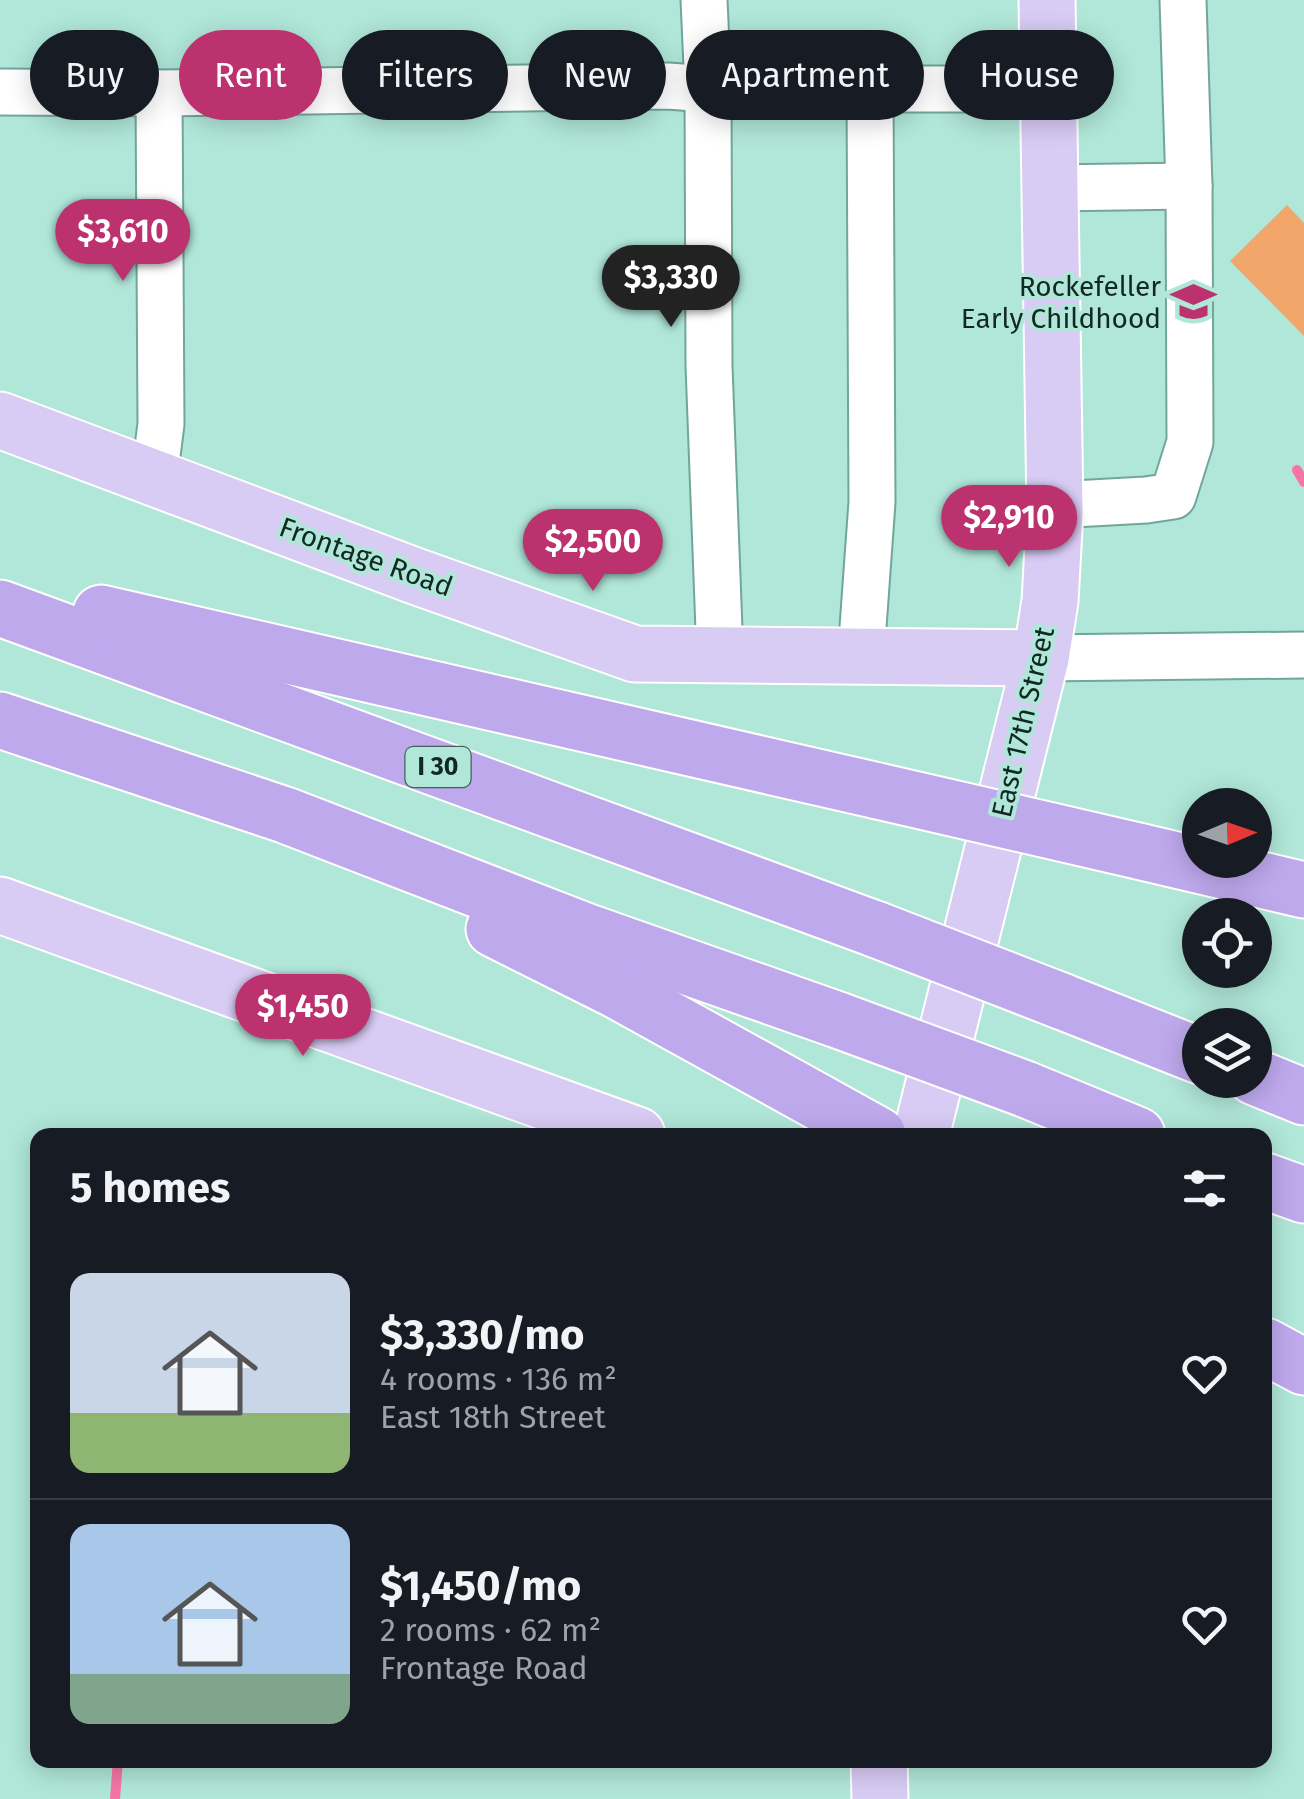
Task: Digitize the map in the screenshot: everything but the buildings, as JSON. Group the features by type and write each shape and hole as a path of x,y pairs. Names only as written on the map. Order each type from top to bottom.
{"highway":[{"path":"0,589 1304,890"},
{"name":"I 30","path":"0,608 875,929 1182,1049"},
{"path":"0,720 285,815 586,930 1025,1089 1120,1128"},
{"path":"285,815 476,920 616,990 865,1128"},
{"path":"1272,1084 1304,1097"},
{"path":"1272,1184 1304,1195"},
{"path":"1272,1350 1304,1367"}],"main road":[{"name":"East 17th Street","path":"1047,0 1047,30"},
{"name":"East 17th Street","path":"923,1128 1041,658 1050,601 1054,504 1049,120"},
{"name":"Frontage Road","path":"0,420 635,654 1041,658"},
{"path":"0,904 618,1128"},
{"path":"879,1768 880,1799"}],"street":[{"path":"704,0 705,30"},
{"path":"1054,504 1173,496 1190,442 1183,0"},
{"path":"154,479 161,424 159,94 556,86 686,88"},
{"path":"0,92 30,92"},
{"path":"708,120 709,366 720,656"},
{"path":"861,655 872,502 870,120"},
{"path":"1051,188 1188,186"},
{"path":"1041,658 1304,655"}],"shaded area":[{"path":"1287,205 1304,223 1304,336 1230,261"}],"waterway":[{"path":"1297,470 1304,482"},
{"path":"115,1799 117,1768"}],"place":[{"name":"Rockefeller Early Childhood","path":"1194,302"}]}
